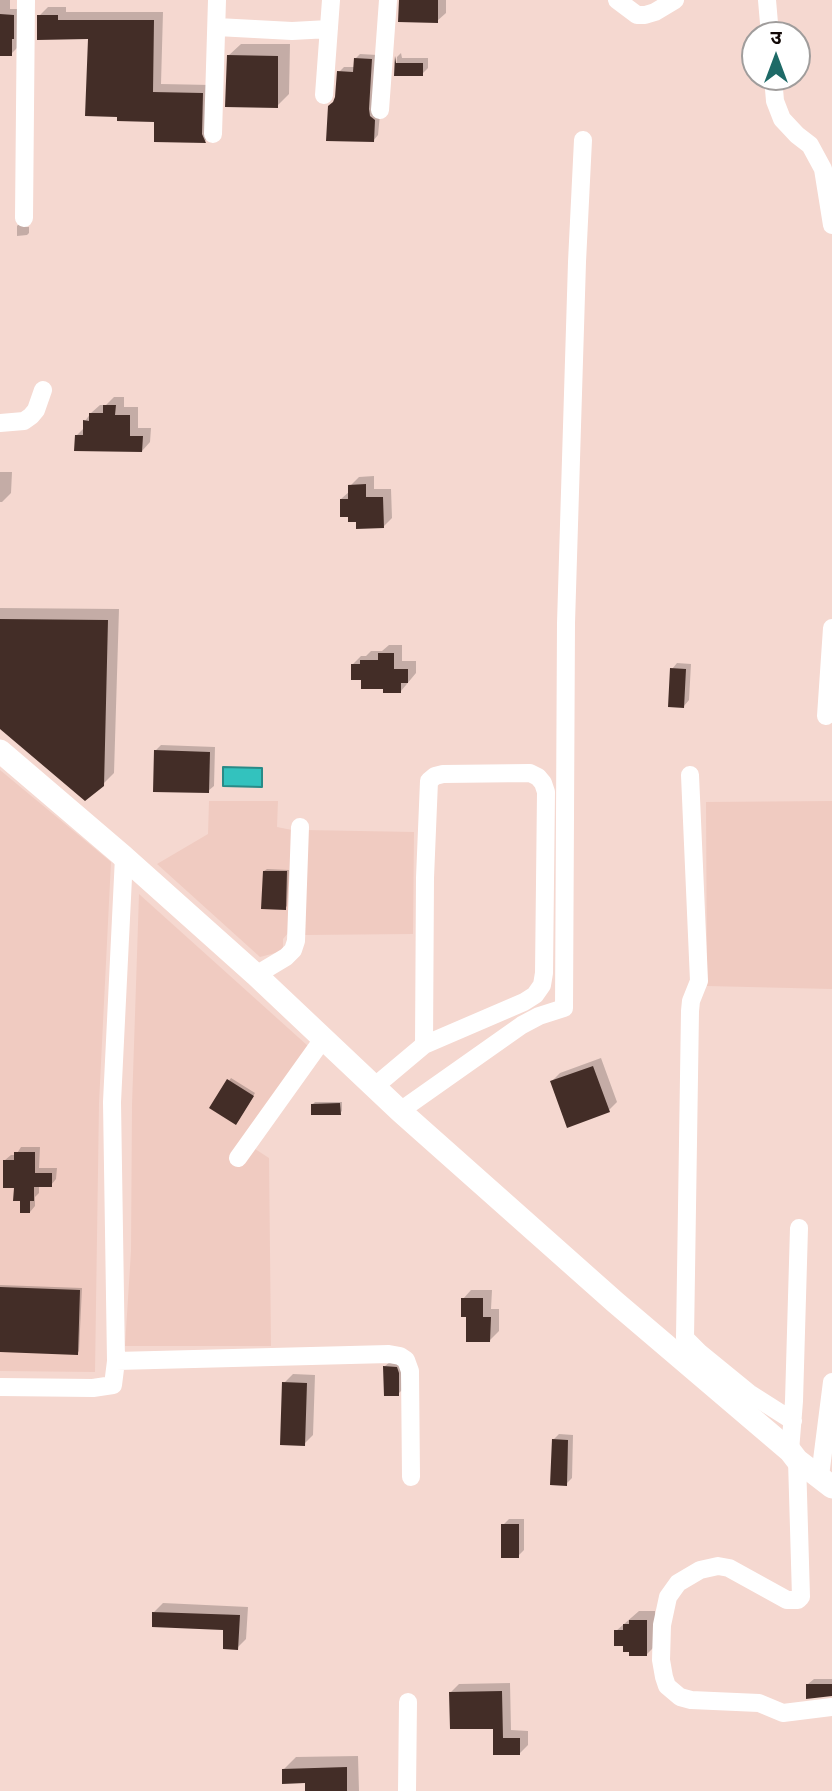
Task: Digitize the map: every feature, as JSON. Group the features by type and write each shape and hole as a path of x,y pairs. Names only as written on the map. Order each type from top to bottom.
{"main road":[{"path":"0,751 256,975 400,1111 615,1303 826,1482"}],"street":[{"path":"23,218 26,0"},
{"path":"214,134 217,0"},
{"path":"324,95 331,0"},
{"path":"380,110 388,0"},
{"path":"617,0 637,15 655,12 675,0"},
{"path":"766,0 768,21"},
{"path":"217,27 292,31 329,29"},
{"path":"774,91 782,119 810,145 823,169 832,225"},
{"path":"400,1111 522,1025 564,1008 566,623 583,141"},
{"path":"0,423 24,421 31,416 43,390"},
{"path":"827,716 832,628"},
{"path":"374,1087 424,1045 524,1002 535,995 542,985 546,792 538,777 530,773 443,774 429,780 425,878 424,1045"},
{"path":"690,775 699,981 691,1001 685,1338 749,1393 793,1421"},
{"path":"256,975 286,957 293,950 296,941 300,827"},
{"path":"0,1387 93,1388 113,1385 116,1361 113,1102 124,857"},
{"path":"238,1158 323,1038"},
{"path":"799,1228 793,1421 802,1597 798,1600 787,1600 729,1568 718,1566 700,1570 678,1583 668,1597 662,1625 661,1660 667,1685 680,1697 691,1700 759,1703 783,1713 832,1707"},
{"path":"116,1361 389,1354 400,1356 406,1360 410,1371 411,1477"},
{"path":"826,1482 832,1382"},
{"path":"407,1791 408,1702"}],"shaded area":[{"path":"0,770 111,862 99,1103 95,1372 0,1371"},
{"path":"209,801 278,801 277,827 292,830 289,932 283,939 283,951 260,957 157,864 208,834"},
{"path":"832,801 832,989 707,986 706,802"},
{"path":"306,830 414,832 413,934 305,935"},
{"path":"139,894 308,1046 252,1147 269,1158 271,1346 125,1346 131,1251 132,1105"}],"water":[{"path":"223,767 262,768 262,787 223,786"}],"building":[{"path":"399,0 438,0 438,23 398,22"},
{"path":"0,14 14,15 12,56 0,56"},
{"path":"37,15 58,15 58,20 154,20 153,92 203,93 202,134 206,143 154,142 154,122 117,121 117,117 85,116 88,39 37,40"},
{"path":"227,55 278,56 278,108 225,107"},
{"path":"395,56 396,63 423,63 423,76 394,76"},
{"path":"354,58 372,59 369,109 370,116 375,120 374,142 326,141 328,106 335,97 337,71 353,72"},
{"path":"103,405 116,405 115,415 130,415 130,436 143,436 142,452 74,451 75,435 83,435 83,420 89,421 89,413 103,413"},
{"path":"366,484 366,497 383,497 384,528 356,529 356,522 348,522 348,517 340,517 340,499 348,499 348,485"},
{"path":"0,619 108,620 104,786 85,801 0,729"},
{"path":"378,653 394,653 394,669 408,669 408,683 401,683 401,693 383,693 383,689 361,689 361,680 351,680 351,664 360,664 360,660 378,660"},
{"path":"670,668 686,669 684,708 668,707"},
{"path":"154,750 210,752 209,793 153,792"},
{"path":"263,871 287,871 286,910 261,909"},
{"path":"593,1066 610,1112 567,1128 550,1081"},
{"path":"227,1079 254,1096 236,1125 209,1108"},
{"path":"340,1103 341,1115 311,1115 311,1104"},
{"path":"14,1152 35,1152 35,1173 52,1173 52,1187 34,1187 34,1201 30,1201 30,1213 20,1213 20,1201 13,1201 14,1188 3,1188 3,1160 14,1160"},
{"path":"0,1287 80,1290 78,1355 0,1352"},
{"path":"461,1298 483,1298 483,1317 491,1317 490,1342 466,1342 466,1317 461,1317"},
{"path":"383,1366 397,1367 399,1396 384,1396"},
{"path":"282,1382 307,1383 305,1446 280,1445"},
{"path":"552,1439 568,1440 567,1486 550,1485"},
{"path":"501,1524 519,1524 519,1558 501,1558"},
{"path":"152,1612 240,1615 238,1650 223,1649 223,1630 152,1627"},
{"path":"629,1620 647,1620 647,1656 629,1656 629,1652 623,1652 623,1646 614,1646 614,1630 623,1630 623,1624 629,1624"},
{"path":"806,1684 832,1684 832,1696 806,1699"},
{"path":"502,1691 503,1738 520,1738 520,1755 493,1755 493,1729 450,1729 449,1692"},
{"path":"347,1767 347,1791 305,1791 305,1783 282,1784 282,1769"}]}
